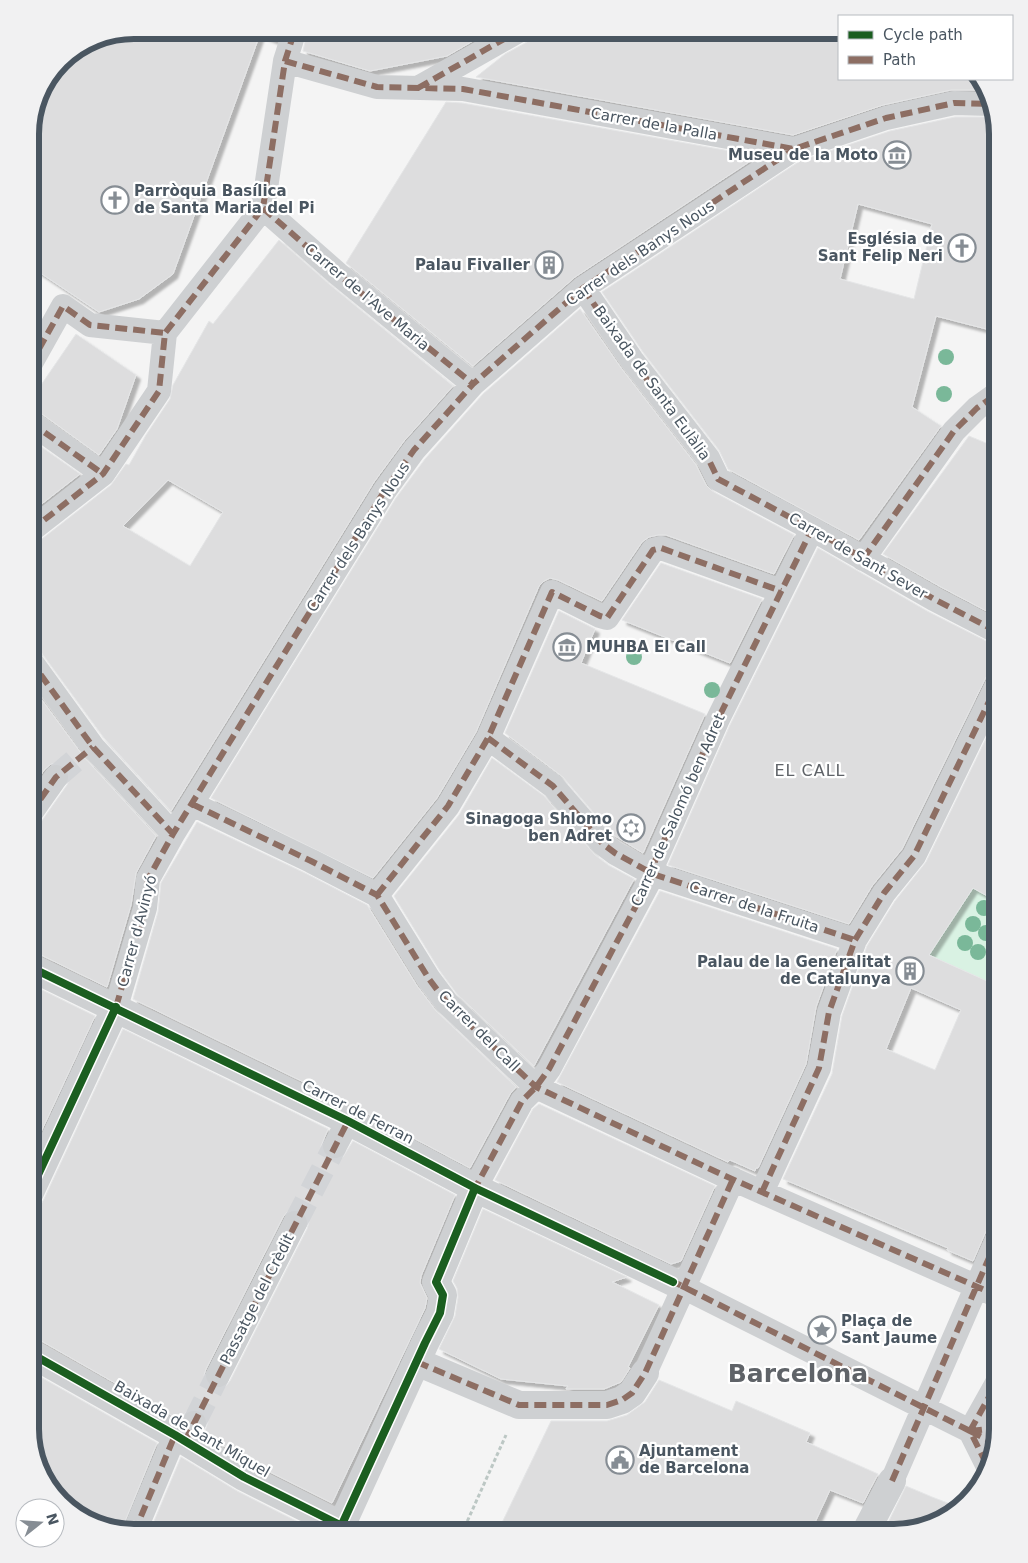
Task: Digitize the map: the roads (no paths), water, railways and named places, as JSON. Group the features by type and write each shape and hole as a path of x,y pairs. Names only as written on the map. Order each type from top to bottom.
{"street":[{"path":"418,88 504,39"},
{"path":"39,524 102,474 159,391 165,333 263,208 287,43"},
{"name":"Carrer de la Palla","path":"287,43 377,87 463,89 794,149 886,118 954,103 984,104"},
{"name":"Carrer dels Banys Nous","path":"173,834 385,490 414,450 473,384 583,288 794,149"},
{"name":"Carrer de l'Ave Maria","path":"263,208 338,274 473,384"},
{"name":"Baixada de Santa Eulàlia","path":"583,288 632,360 708,458 718,479"},
{"path":"39,349 64,306 90,325 165,333"},
{"path":"863,559 954,431 976,408 989,399"},
{"path":"39,428 102,474"},
{"name":"Carrer de Sant Sever","path":"718,479 812,529 934,599 989,627"},
{"name":"Carrer de Salomó ben Adret","path":"475,1188 522,1101 536,1087 549,1069 653,874 655,861 718,719 812,529"},
{"path":"192,804 377,895 448,806 488,738 552,592 607,618 653,550 662,548 781,591"},
{"path":"39,673 90,749 173,834"},
{"path":"766,1184 819,1068 829,1012 855,940 884,894 914,856 989,702"},
{"name":"Carrer de la Fruita","path":"488,738 553,786 603,844 615,853 653,874 855,940"},
{"path":"39,801 56,777"},
{"name":"Carrer d'Avinyó","path":"40,1149 116,1007 145,908 148,879 173,834"},
{"name":"Carrer del Call","path":"377,895 429,979 447,1003 536,1087 728,1177 766,1184 986,1285"},
{"name":"Carrer de Ferran","path":"39,971 348,1120 475,1188 679,1285"},
{"path":"334,1146 348,1120"},
{"path":"417,1362 519,1405 607,1405 622,1400 632,1393 645,1374 679,1285 728,1177"},
{"path":"342,1524 440,1313 443,1295 436,1282 475,1188"},
{"name":"Passatge del Crèdit","path":"218,1375 295,1222"},
{"path":"679,1285 970,1431 987,1449"},
{"path":"870,1524 892,1481 924,1408 986,1285"},
{"name":"Baixada de Sant Miquel","path":"39,1358 185,1433 244,1477 331,1524"},
{"path":"970,1431 989,1397"},
{"path":"970,1431 989,1429"},
{"path":"139,1524 185,1433"}],"tunnel":[{"path":"56,777 86,751"},
{"path":"295,1223 335,1146"},
{"path":"194,1423 218,1375"}],"place":[{"name":"Museu de la Moto","path":"897,155"},
{"name":"Parròquia Basílica de Santa Maria del Pi","path":"115,200"},
{"name":"Església de Sant Felip Neri","path":"962,248"},
{"name":"Palau Fivaller","path":"549,265"},
{"name":"MUHBA El Call","path":"567,647"},
{"name":"Sinagoga Shlomo ben Adret","path":"631,828"},
{"name":"Palau de la Generalitat de Catalunya","path":"910,971"},
{"name":"Plaça de Sant Jaume","path":"822,1330"},
{"name":"Ajuntament de Barcelona","path":"620,1460"}],"district":[{"name":"EL CALL","path":"810,770"},
{"name":"Barcelona","path":"798,1373"}]}
